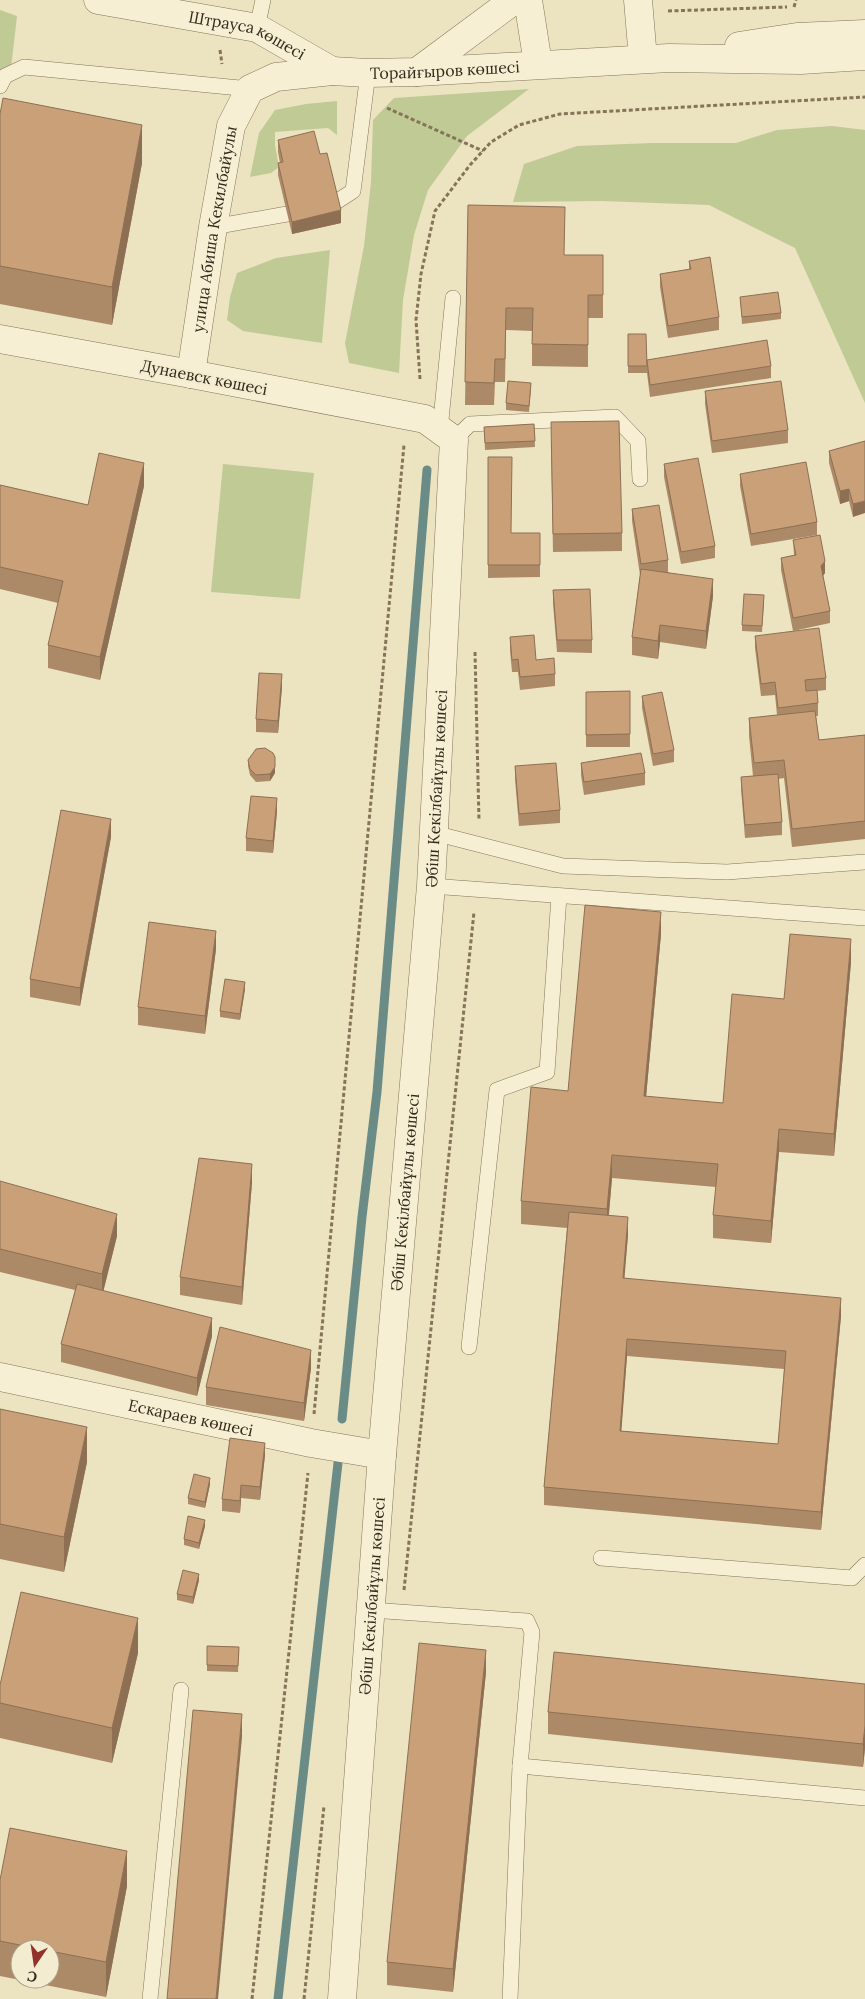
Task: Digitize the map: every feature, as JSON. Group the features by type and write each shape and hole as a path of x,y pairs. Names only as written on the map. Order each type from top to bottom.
{"street":[{"name":"Штрауса көшесі","path":"98,0 257,28 332,71"},
{"path":"416,72 514,0"},
{"path":"528,0 538,64"},
{"path":"639,6 656,59"},
{"name":"Торайғыров көшесі","path":"250,89 276,77 332,71 368,73 416,72 656,59 799,48 865,34"},
{"name":"Торайғыров көшесі","path":"799,48 865,56"},
{"name":"улица Абиша Кекилбайулы","path":"191,374 212,227 231,126 250,89"},
{"name":"Дунаевск көшесі","path":"0,339 425,419 447,435"},
{"name":"Әбіш Кекілбайұлы көшесі","path":"342,1999 382,1455 431,886 447,435"},
{"name":"Ескараев көшесі","path":"0,1377 312,1443 382,1455"}],"lane":[{"path":"257,28 263,0"},
{"path":"0,86 6,76 24,67 250,89"},
{"path":"336,202 353,191 368,73"},
{"path":"212,227 287,214"},
{"path":"453,298 447,435 470,424 616,417 638,441 640,479"},
{"path":"434,833 563,866 726,872 865,862"},
{"path":"431,886 865,918"},
{"path":"469,1347 497,1090 547,1072 559,896"},
{"path":"601,1558 852,1578 865,1565"},
{"path":"371,1610 527,1621 532,1632 520,1766 510,1999"},
{"path":"150,1999 181,1690"},
{"path":"520,1766 865,1798"}],"path":[{"path":"794,6 795,0"},
{"path":"639,6 803,6"},
{"path":"420,384 416,320 421,274 435,211 491,142 519,125 560,114 865,97"},
{"path":"386,107 483,151"},
{"path":"252,1999 312,1443 404,444"},
{"path":"474,647 480,846"},
{"path":"402,1612 476,890"}],"green space":[{"path":"0,10 17,16 11,68 0,71"},
{"path":"529,89 467,136 428,190 414,235 403,300 399,373 349,363 345,343 364,246 371,182 373,120 394,98"},
{"path":"337,101 337,135 328,128 275,132 279,167 271,173 250,177 259,133 275,110"},
{"path":"832,126 865,130 865,403 795,248 709,205 602,201 513,202 524,164 577,146 652,143 736,143 777,130"},
{"path":"330,250 322,343 243,331 227,320 230,297 237,273 276,258"},
{"path":"223,464 314,473 300,599 211,592"}],"building":[{"path":"3,98 142,125 112,287 0,266 0,114"},
{"path":"314,131 320,154 327,153 341,210 292,222 278,163 283,162 278,140"},
{"path":"468,205 565,207 564,255 603,255 603,295 588,295 588,345 532,344 533,308 506,308 505,359 495,359 494,383 465,382"},
{"path":"710,257 719,317 668,326 660,274 691,269 689,261"},
{"path":"778,292 781,313 742,317 740,297"},
{"path":"628,334 646,334 647,366 628,366"},
{"path":"767,340 771,366 650,385 647,360"},
{"path":"508,381 531,383 529,406 506,403"},
{"path":"781,381 788,430 712,441 705,391"},
{"path":"619,421 622,533 553,534 551,422"},
{"path":"534,424 535,441 485,443 484,427"},
{"path":"865,441 865,501 853,504 849,489 840,491 829,451"},
{"path":"99,453 144,463 100,657 48,645 63,581 0,567 0,485 88,505"},
{"path":"488,457 512,457 511,533 540,533 540,565 488,565"},
{"path":"698,458 715,546 681,552 664,464"},
{"path":"806,462 817,522 751,534 740,474"},
{"path":"659,505 668,560 641,564 632,509"},
{"path":"820,535 825,561 821,566 830,611 793,618 781,558 796,555 793,540"},
{"path":"641,569 713,579 706,631 660,625 658,641 632,637"},
{"path":"590,589 592,640 557,640 553,590"},
{"path":"744,594 764,595 762,626 742,625"},
{"path":"819,628 826,678 805,680 806,691 817,690 818,703 778,708 775,682 761,684 755,636"},
{"path":"534,635 536,660 554,658 555,674 520,677 518,659 512,660 510,637"},
{"path":"259,673 282,674 278,721 256,719"},
{"path":"630,691 630,734 586,735 586,692"},
{"path":"662,692 674,750 653,754 642,696"},
{"path":"815,711 819,740 865,735 865,821 792,829 784,760 754,763 749,718"},
{"path":"265,748 273,753 275,767 270,774 256,775 250,769 248,760 256,749"},
{"path":"641,753 645,773 584,782 581,763"},
{"path":"556,763 560,810 519,814 515,766"},
{"path":"778,774 782,822 745,825 741,777"},
{"path":"251,796 277,798 273,841 246,838"},
{"path":"61,810 111,819 80,988 30,979"},
{"path":"585,905 661,912 644,1096 723,1103 732,994 784,999 790,934 851,939 834,1134 779,1129 771,1221 713,1215 718,1164 612,1155 607,1209 521,1201 531,1087 568,1091"},
{"path":"149,922 216,931 205,1016 138,1007"},
{"path":"225,979 245,982 240,1014 220,1011"},
{"path":"199,1158 252,1164 242,1287 180,1277"},
{"path":"0,1181 117,1214 102,1274 0,1249"},
{"path":"569,1212 628,1217 623,1278 841,1298 821,1512 544,1487","holes":["627,1339 786,1351 778,1444 620,1431"]},
{"path":"77,1284 212,1318 197,1378 61,1344"},
{"path":"220,1327 311,1350 304,1403 206,1387"},
{"path":"0,1409 87,1427 64,1537 0,1524"},
{"path":"230,1438 265,1443 260,1487 241,1485 240,1501 222,1499"},
{"path":"194,1474 210,1478 205,1502 188,1498"},
{"path":"188,1516 205,1520 199,1543 184,1539"},
{"path":"183,1570 199,1574 193,1597 177,1594"},
{"path":"21,1592 138,1618 112,1728 0,1703 0,1685"},
{"path":"419,1643 486,1650 453,1969 387,1962"},
{"path":"207,1646 239,1647 238,1666 207,1665"},
{"path":"554,1652 865,1684 863,1744 548,1712"},
{"path":"193,1710 242,1714 216,1999 167,1999"},
{"path":"10,1828 127,1851 106,1962 60,1953 60,1939 10,1939 10,1943 0,1941 0,1880"}],"waterway":[{"path":"342,1419 362,1217 377,1092 427,470"},
{"path":"278,1999 338,1463"}]}
